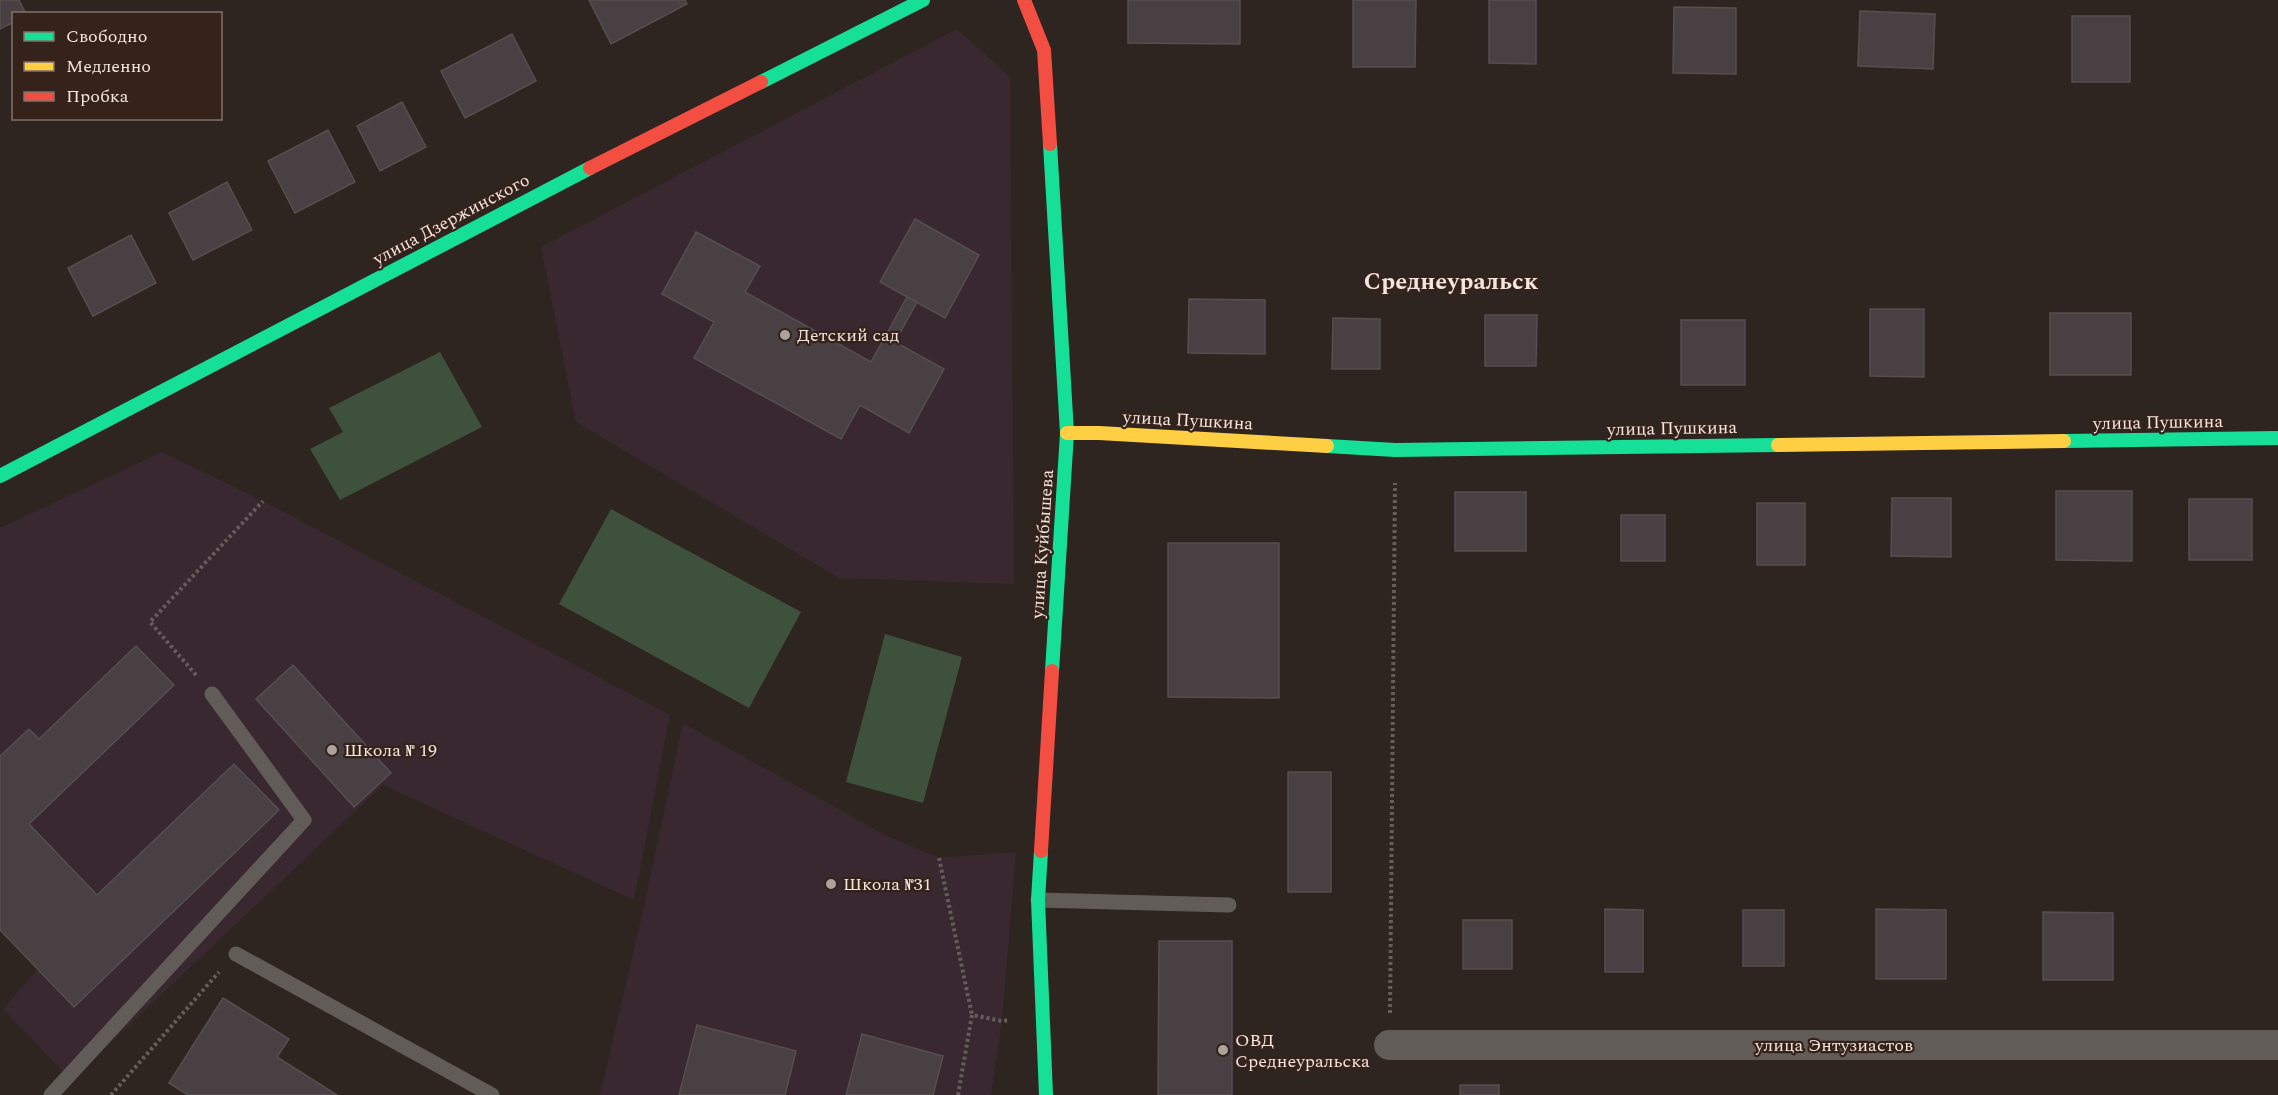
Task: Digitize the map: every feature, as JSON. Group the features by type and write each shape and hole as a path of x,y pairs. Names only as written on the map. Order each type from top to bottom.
{"street":[{"name":"улица Дзержинского","path":"0,476 513,207 922,0"},
{"name":"улица Куйбышева","path":"1024,0 1044,51 1067,433 1038,900 1046,1095"},
{"name":"улица Пушкина","path":"1067,433 1395,450 2278,438"},
{"name":"улица Энтузиастов","path":"1389,1045 2278,1045"}],"lane":[{"path":"51,1095 304,820 212,694"},
{"path":"1038,900 1229,905"},
{"path":"236,954 492,1095"}],"path":[{"path":"1389,1045 1395,450"},
{"path":"212,694 150,622 263,501"},
{"path":"939,858 972,1015 958,1095"},
{"path":"111,1095 236,954"},
{"path":"972,1015 1002,1021 1042,1017"}],"shaded area":[{"name":"Детский сад","path":"957,29 1010,77 1014,584 839,578 576,422 541,247"},
{"name":"Школа № 19","path":"162,452 263,501 670,715 634,900 383,785 71,1080 3,1009 38,969 0,930 0,528"},
{"name":"Школа №31","path":"683,723 885,835 939,858 1016,852 1002,1021 991,1095 600,1095 643,911"}],"green space":[{"path":"440,352 482,427 340,500 310,449 343,432 329,408"},
{"path":"611,509 801,612 749,708 559,604"},
{"path":"885,634 962,657 923,803 846,782"}],"building":[{"path":"0,0 19,0 25,12 12,12 12,23 0,29"},
{"path":"589,0 685,0 687,4 611,44"},
{"path":"1128,0 1240,0 1240,44 1128,43"},
{"path":"1353,0 1416,0 1415,67 1353,67"},
{"path":"1489,0 1536,0 1536,64 1489,63"},
{"path":"1674,7 1736,8 1736,74 1673,73"},
{"path":"1860,11 1935,14 1933,69 1858,66"},
{"path":"2072,16 2130,16 2130,82 2072,82"},
{"path":"512,34 536,81 465,118 441,71"},
{"path":"402,102 426,147 380,171 357,126"},
{"path":"328,130 355,182 295,213 268,161"},
{"path":"227,182 252,230 193,260 169,213"},
{"path":"915,219 979,255 945,318 880,282"},
{"path":"696,232 760,266 745,292 871,362 907,297 917,302 895,342 944,369 909,433 860,405 841,439 694,358 714,322 662,294"},
{"path":"131,235 156,283 93,316 68,268"},
{"path":"1189,299 1265,300 1265,354 1188,353"},
{"path":"1870,309 1924,309 1924,377 1870,376"},
{"path":"2050,313 2131,313 2131,375 2050,375"},
{"path":"1485,315 1537,315 1536,366 1485,366"},
{"path":"1333,318 1380,319 1380,369 1332,369"},
{"path":"1681,320 1745,320 1745,385 1681,385"},
{"path":"2056,491 2132,491 2132,561 2056,560"},
{"path":"1455,492 1526,492 1526,551 1455,551"},
{"path":"1892,498 1951,498 1951,557 1891,556"},
{"path":"2189,499 2252,499 2252,560 2189,560"},
{"path":"1757,503 1805,503 1805,565 1757,565"},
{"path":"1621,515 1665,515 1665,561 1621,561"},
{"path":"1168,543 1279,543 1279,698 1168,697"},
{"path":"136,646 174,685 29,824 97,895 234,764 279,810 74,1007 0,930 0,756 29,729 39,739"},
{"path":"293,665 391,773 354,807 256,699"},
{"path":"1288,772 1331,772 1331,892 1288,892"},
{"path":"1605,909 1643,910 1643,972 1605,972"},
{"path":"1876,909 1946,910 1946,979 1876,979"},
{"path":"1743,910 1784,910 1784,966 1743,966"},
{"path":"2043,912 2113,913 2113,980 2043,980"},
{"path":"1463,920 1512,920 1512,969 1463,969"},
{"path":"1159,941 1232,941 1232,1095 1158,1095"},
{"path":"223,998 289,1039 277,1057 337,1095 188,1095 169,1083"},
{"path":"697,1025 796,1051 785,1095 679,1095"},
{"path":"862,1034 943,1056 933,1095 846,1095"},
{"path":"1460,1085 1499,1085 1499,1095 1460,1095"}],"traffic: fast":[{"path":"761,82 923,0"},
{"path":"1050,144 1067,433 1052,671"},
{"path":"0,476 590,168"},
{"path":"2064,441 2278,438"},
{"path":"1327,446 1395,450 1778,445"},
{"path":"1041,851 1038,900 1046,1095"}],"traffic: slow":[{"path":"1067,433 1327,446"},
{"path":"1778,445 2064,441"}],"traffic: jam":[{"path":"1024,0 1044,50 1050,144"},
{"path":"590,168 761,82"},
{"path":"1041,851 1052,671"}],"place":[{"name":"Детский сад","path":"785,335"},
{"name":"Школа № 19","path":"332,750"},
{"name":"Школа №31","path":"831,884"},
{"name":"ОВД Среднеуральска","path":"1223,1050"}],"district":[{"name":"Среднеуральск","path":"1451,281"}]}
